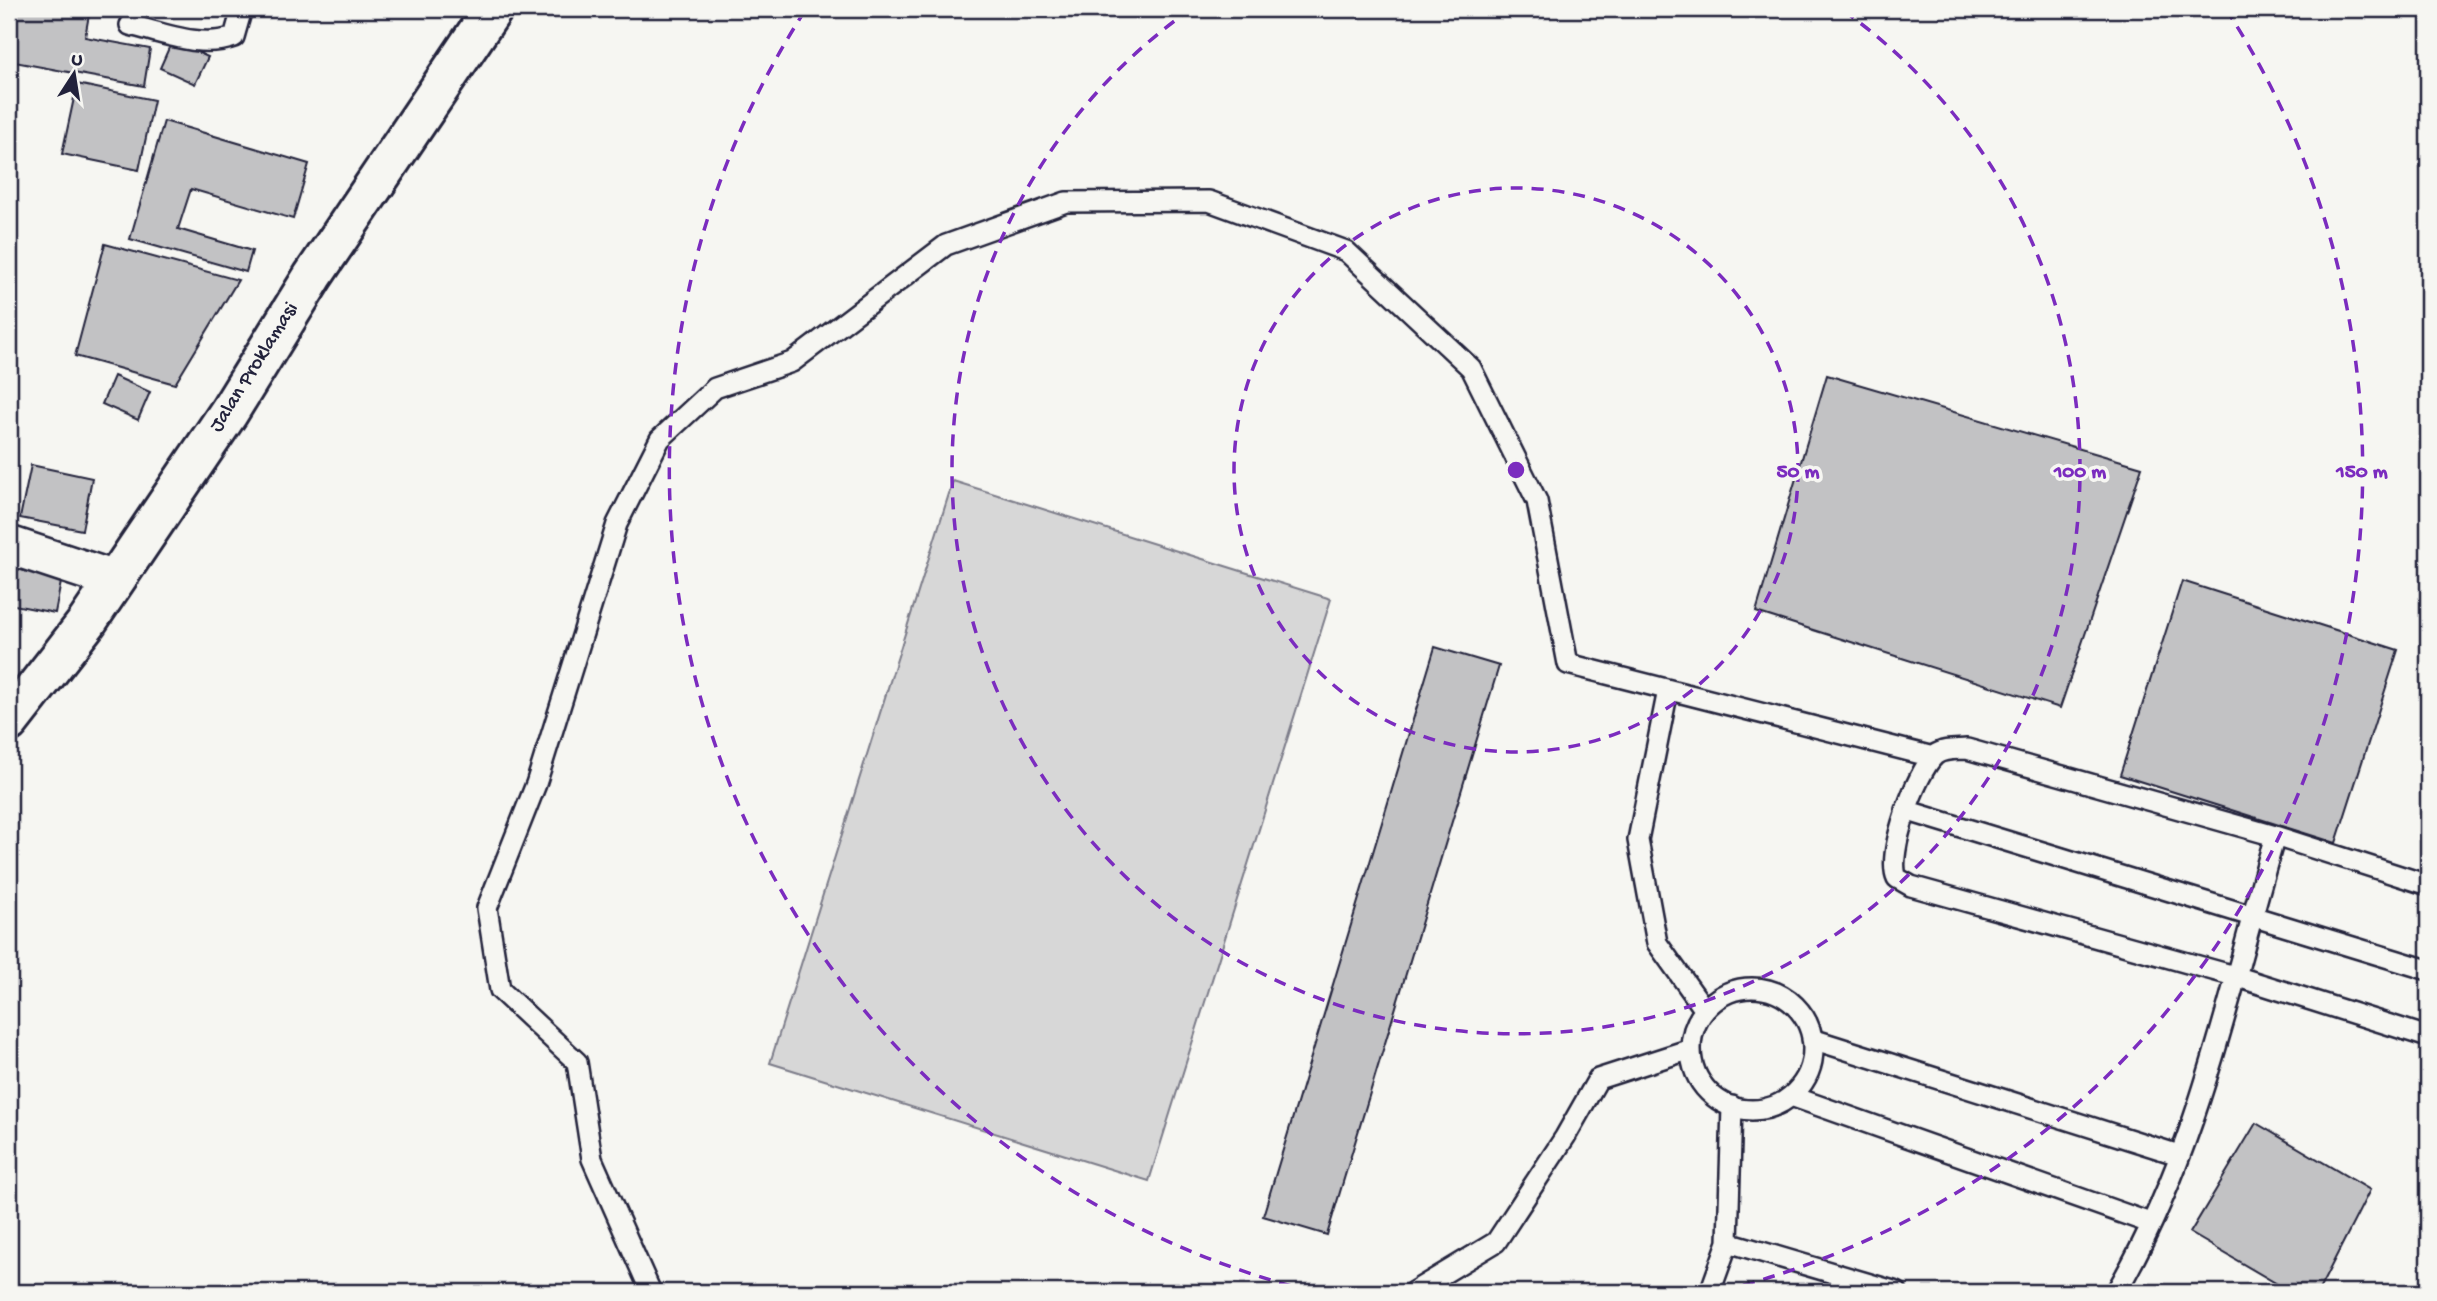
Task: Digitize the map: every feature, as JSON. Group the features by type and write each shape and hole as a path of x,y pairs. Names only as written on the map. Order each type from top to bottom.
{"street":[{"name":"Jalan Proklamasi","path":"9,722 87,622 229,412 350,220 493,9"},
{"path":"9,545 115,580"}],"lane":[{"path":"130,25 199,41 220,42 234,37 242,9"},
{"path":"651,1292 592,1159 577,1062 500,990 487,908 536,783 617,524 660,439 715,388 792,362 946,246 1066,202 1209,201 1346,251 1471,368 1537,501 1568,664 1933,757 1949,750 1967,749 2275,836 2428,885"},
{"path":"1668,690 1638,840 1657,943 1705,1010"},
{"path":"1933,757 1905,810 1893,862 1894,872 1903,883 2238,977 2428,1037"},
{"path":"1905,810 2428,970"},
{"path":"2116,1292 2171,1180 2238,977 2275,836"},
{"path":"1762,989 1783,996 1799,1010 1812,1039 1809,1070 1791,1096 1766,1108 1732,1106 1713,1096 1699,1079 1690,1049 1694,1028 1705,1010 1731,992 1762,989"},
{"path":"1812,1039 2179,1155"},
{"path":"1413,1292 1496,1242 1566,1137 1598,1079 1690,1049"},
{"path":"1791,1096 2150,1223"},
{"path":"1710,1292 1728,1242 1732,1106"},
{"path":"1728,1242 1897,1292"}],"shaded area":[{"path":"953,481 1331,599 1149,1181 770,1063"}],"building":[{"path":"9,9 90,9 85,37 150,49 144,86 9,61"},
{"path":"172,41 208,57 195,84 160,68"},
{"path":"77,84 154,100 139,170 62,154"},
{"path":"164,121 309,164 293,219 191,189 178,229 252,251 246,272 130,239"},
{"path":"105,244 238,280 175,384 75,356"},
{"path":"9,330 14,331 9,362"},
{"path":"1827,375 2142,467 2060,708 1756,612"},
{"path":"114,376 150,392 138,420 102,404"},
{"path":"31,465 92,478 82,530 20,518"},
{"path":"9,566 62,577 55,613 9,604"},
{"path":"2182,581 2398,650 2336,843 2120,775"},
{"path":"1435,647 1499,666 1327,1235 1263,1216"},
{"path":"2256,1123 2370,1190 2318,1292 2291,1292 2190,1233"}]}
